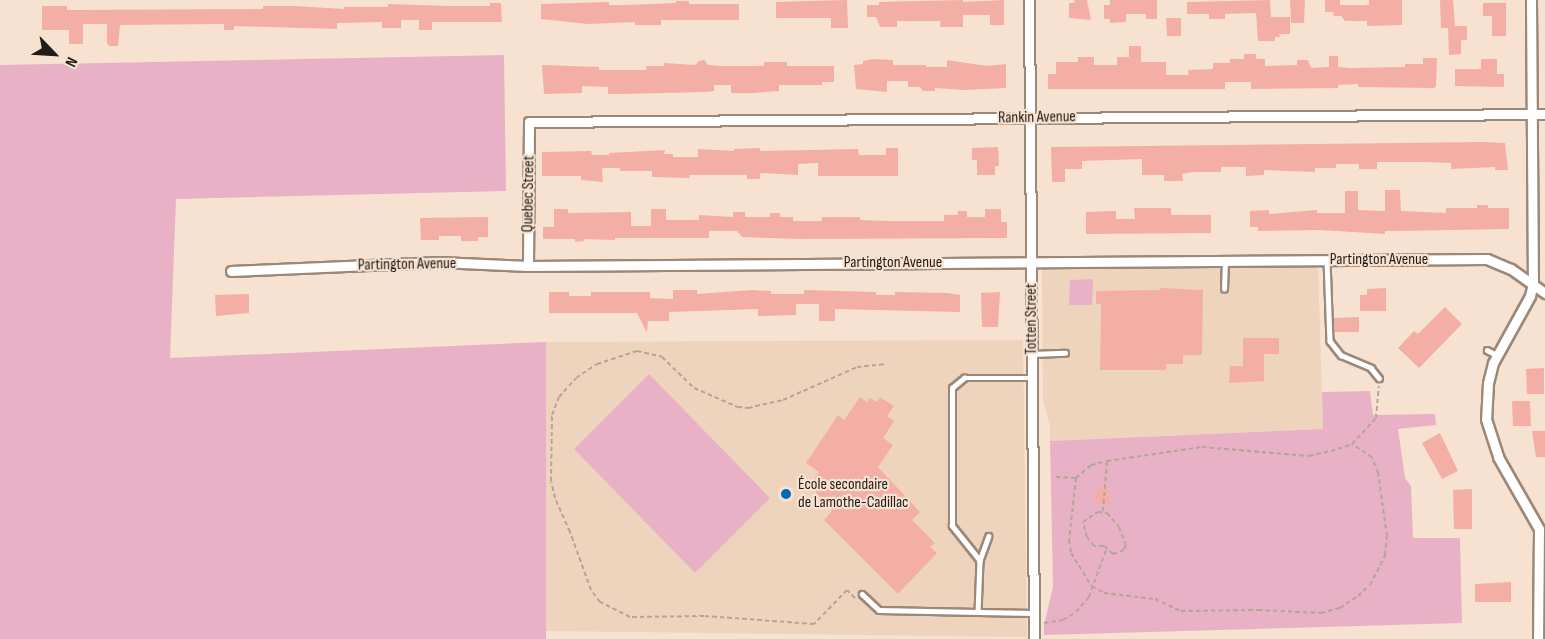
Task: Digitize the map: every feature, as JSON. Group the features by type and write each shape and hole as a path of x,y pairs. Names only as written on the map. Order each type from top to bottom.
{"street":[{"name":"Totten Street","path":"1029,0 1034,639"},
{"path":"1531,0 1533,283 1530,296 1497,355 1488,383 1486,419 1498,457 1542,529 1538,639"},
{"name":"Rankin Avenue","path":"530,122 1545,114"},
{"name":"Quebec Street","path":"528,266 530,122"},
{"name":"Partington Avenue","path":"231,271 439,262 528,266 1487,259 1511,269 1545,293"}],"lane":[{"path":"1327,260 1330,341 1341,355 1371,368 1379,378"},
{"path":"1224,289 1226,261"},
{"path":"1486,350 1497,355"},
{"path":"1032,354 1065,353"},
{"path":"980,561 952,526 952,388 964,378 1032,378"},
{"path":"978,612 980,561 989,536"},
{"path":"862,594 879,610 1034,613"}],"path":[{"path":"861,604 847,590 814,624 704,616 630,617 600,602 591,590 555,498 551,481 551,426 559,397 576,378 597,364 637,351 662,357 694,388 738,407 748,408 783,400 857,367 884,364"},
{"path":"1352,444 1372,458 1378,473 1387,536 1384,555 1370,585 1340,608 1321,614 1258,610 1180,611 1155,599 1104,593 1092,586 1071,553 1069,540 1076,478 1091,465 1107,460 1202,447 1310,456 1352,444 1376,418 1379,378"},
{"path":"1103,512 1107,460"},
{"path":"1056,477 1076,478"},
{"path":"1103,512 1119,527 1126,545 1124,550 1115,555 1106,550 1104,546 1092,545 1082,525 1086,519 1103,512"},
{"path":"1049,622 1063,620 1076,612 1089,597 1106,550"}],"shaded area":[{"path":"504,55 506,191 176,199 170,358 546,342 546,639 0,639 0,65"},
{"path":"1318,264 1323,429 1050,441 1050,426 1043,401 1042,269"},
{"path":"1093,279 1092,305 1069,305 1070,280"},
{"name":"École secondaire de Lamothe-Cadillac","path":"1023,340 1027,637 546,631 546,342"},
{"path":"649,374 770,498 695,573 574,449"},
{"path":"1370,391 1373,415 1435,414 1436,425 1398,429 1405,478 1411,486 1413,538 1460,538 1462,623 1044,635 1044,625 1053,587 1050,441 1323,429 1322,392"}],"building":[{"path":"847,0 848,28 831,28 831,18 776,18 776,2"},
{"path":"963,0 963,2 1004,0 1004,25 990,25 990,15 963,15 963,27 940,27 941,21 897,21 897,27 880,27 876,17 867,17 867,5 879,5 879,2"},
{"path":"1075,0 1087,0 1091,20 1069,18 1069,3 1074,3"},
{"path":"1110,0 1157,0 1157,19 1146,19 1146,14 1126,14 1126,22 1110,23 1110,19 1104,19 1104,5 1110,5"},
{"path":"1270,0 1271,17 1290,17 1290,34 1279,34 1280,37 1275,37 1275,41 1258,41 1256,13 1225,14 1225,19 1209,19 1209,14 1187,14 1187,2"},
{"path":"1290,0 1305,0 1304,23 1291,23"},
{"path":"1325,0 1340,0 1340,5 1369,5 1369,0 1402,0 1402,25 1367,26 1367,21 1345,21 1341,16 1334,16 1333,12 1325,12"},
{"path":"1440,0 1453,0 1455,26 1467,26 1467,40 1461,40 1461,54 1449,55 1448,28 1441,28"},
{"path":"676,1 689,1 689,4 739,4 739,20 661,20 661,25 635,25 635,22 588,24 541,19 541,4 609,2 609,5 627,5 676,3"},
{"path":"490,3 501,3 502,22 432,22 432,30 419,30 419,20 401,20 401,28 382,28 382,22 337,23 337,29 234,26 234,30 224,30 224,24 120,25 118,46 109,46 107,24 83,24 83,44 69,44 69,30 42,30 42,6 67,6 67,10 263,9 263,6 344,9 344,7 388,7 388,4 490,6"},
{"path":"1483,3 1506,3 1506,36 1492,36 1492,16 1483,16"},
{"path":"1166,18 1181,18 1181,36 1167,36"},
{"path":"1129,46 1141,46 1141,62 1166,62 1166,75 1189,75 1188,70 1213,69 1213,63 1230,63 1230,59 1244,59 1244,54 1256,54 1256,59 1265,59 1265,66 1297,65 1297,60 1308,60 1311,68 1329,67 1329,56 1338,56 1338,67 1349,68 1405,67 1405,64 1423,64 1423,58 1437,58 1436,86 1434,88 1358,87 1358,84 1338,85 1338,88 1251,89 1251,82 1225,82 1225,89 1048,89 1048,74 1056,74 1056,62 1078,62 1078,57 1094,57 1094,65 1117,65 1117,57 1129,57"},
{"path":"873,59 893,60 893,65 926,65 926,67 947,67 947,60 987,66 1006,64 1006,88 964,90 935,88 935,91 923,91 920,87 908,87 908,81 887,81 887,92 856,89 854,65"},
{"path":"1481,59 1497,59 1497,74 1504,74 1504,87 1455,86 1455,69 1481,69"},
{"path":"704,60 708,65 720,66 764,66 764,62 787,62 787,66 834,66 834,82 822,82 822,85 779,85 779,91 754,93 731,93 731,85 714,85 714,91 705,92 608,94 608,87 582,86 582,93 544,94 542,65 599,67 599,70 647,70 646,66 664,66 664,63 695,65"},
{"path":"1505,143 1508,170 1495,170 1495,167 1451,169 1451,163 1377,162 1377,169 1359,169 1359,164 1336,164 1336,168 1315,168 1315,172 1264,170 1264,175 1246,176 1246,167 1221,167 1221,172 1192,172 1182,174 1183,181 1164,181 1164,175 1142,175 1142,159 1082,161 1082,169 1065,169 1065,182 1052,182 1051,147"},
{"path":"998,147 999,166 995,166 995,175 977,175 977,160 972,160 972,148"},
{"path":"760,148 760,151 858,149 859,155 886,155 886,148 898,148 898,176 818,176 818,163 798,164 798,175 760,173 760,179 747,179 747,175 652,177 652,171 620,171 620,168 602,168 603,182 581,180 581,176 542,176 542,152 591,151 592,155 609,155 609,153 665,150 664,154 673,154 673,157 698,157 698,149 734,151 734,149"},
{"path":"1385,190 1400,190 1401,211 1446,213 1446,208 1477,208 1477,205 1488,205 1488,208 1509,208 1509,229 1385,231 1385,234 1320,230 1258,231 1258,227 1250,227 1250,211 1269,210 1269,214 1317,210 1317,213 1345,213 1345,191 1358,191 1358,210 1385,211"},
{"path":"1134,208 1171,208 1171,215 1211,215 1211,233 1086,234 1086,212 1116,211 1116,219 1135,219"},
{"path":"554,209 568,209 568,213 631,212 631,226 651,226 651,209 666,209 666,220 699,220 699,215 733,217 733,212 745,212 745,217 770,217 770,213 780,213 780,217 793,217 793,221 822,221 822,217 860,217 860,220 944,221 944,215 958,215 958,211 967,211 967,217 985,217 985,209 1001,209 1001,222 1007,222 1007,238 798,239 742,237 737,231 709,231 709,238 615,238 615,240 584,239 584,241 575,242 575,239 543,239 543,227 554,227"},
{"path":"488,217 488,237 478,237 478,241 461,241 461,236 439,236 439,240 421,240 420,218"},
{"path":"1160,288 1203,290 1202,355 1183,355 1183,364 1166,364 1166,370 1100,370 1101,304 1096,304 1096,291 1160,290"},
{"path":"1386,288 1386,311 1360,311 1360,295 1367,295 1367,289"},
{"path":"673,290 697,290 697,294 752,290 771,291 771,294 804,294 804,290 876,292 876,295 895,295 895,292 948,293 960,295 960,312 835,309 835,321 819,321 819,304 796,304 796,315 758,316 758,309 669,312 669,321 648,321 647,333 637,313 549,313 549,292 569,292 569,296 591,296 591,292 650,292 650,298 673,299"},
{"path":"1000,292 998,327 982,327 981,293"},
{"path":"249,294 249,313 216,316 215,295"},
{"path":"1445,307 1462,324 1419,368 1398,348 1414,331 1418,334"},
{"path":"1359,317 1359,332 1334,332 1334,318"},
{"path":"1243,338 1279,338 1279,354 1264,354 1264,381 1229,383 1230,366 1243,366"},
{"path":"1544,368 1544,394 1527,394 1526,369"},
{"path":"860,397 867,402 870,398 877,402 880,397 894,406 887,416 894,421 883,438 893,445 878,467 920,512 912,520 935,543 930,547 937,553 898,594 824,520 832,511 810,485 819,472 806,463 838,415 844,420"},
{"path":"1512,401 1530,401 1531,426 1513,426"},
{"path":"1532,431 1545,431 1545,457 1536,457"},
{"path":"1440,433 1458,471 1442,479 1422,443"},
{"path":"1094,489 1109,489 1110,503 1095,504"},
{"path":"1472,489 1472,529 1454,529 1453,490"},
{"path":"1511,582 1511,602 1475,602 1475,584"}],"place":[{"name":"École secondaire de Lamothe-Cadillac","path":"786,494"}]}
